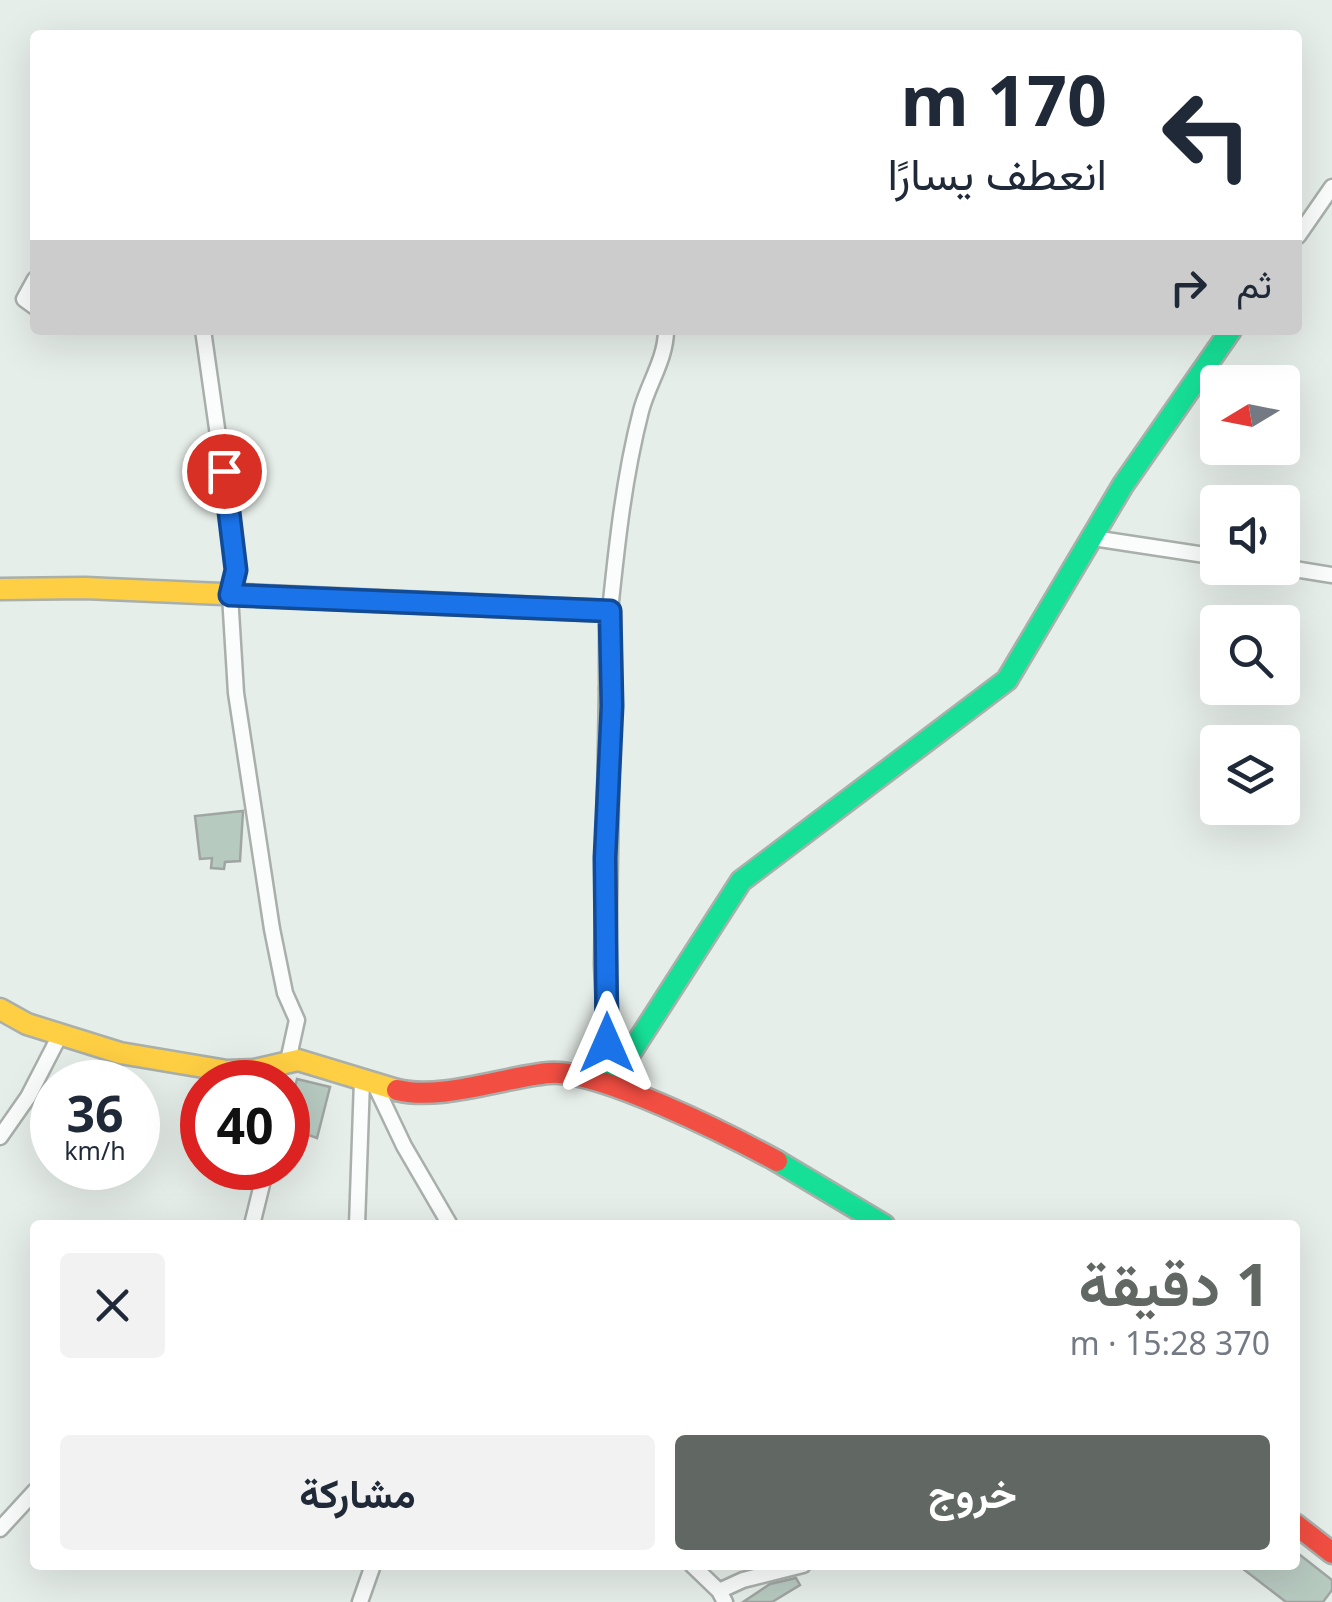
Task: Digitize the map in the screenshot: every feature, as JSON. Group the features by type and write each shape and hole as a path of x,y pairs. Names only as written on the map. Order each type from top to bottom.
{"street":[{"path":"1302,230 1332,187"},
{"path":"204,335 236,570 230,595 236,693 256,836 286,994 298,1020 283,1060"},
{"path":"610,1083 605,858 612,706 610,611 626,478 642,406 664,351 666,335"},
{"path":"610,1083 741,880 1007,680 1122,484 1227,335"},
{"path":"1093,538 1200,554"},
{"path":"1300,571 1332,575"},
{"path":"0,589 85,588 610,611"},
{"path":"0,1009 27,1024 60,1035 120,1052 180,1063"},
{"path":"0,1136 28,1097 60,1035"},
{"path":"310,1065 391,1090 426,1092 554,1072 610,1083 772,1158 876,1220"},
{"path":"357,1220 368,1082"},
{"path":"368,1082 447,1220"},
{"path":"253,1220 261,1190"},
{"path":"0,1529 30,1496"},
{"path":"1300,1528 1332,1553"},
{"path":"360,1602 371,1570"},
{"path":"696,1570 721,1598 744,1580 783,1570"}],"building":[{"path":"243,811 240,861 225,862 224,869 211,868 212,858 200,859 195,816"},
{"path":"310,1082 330,1087 317,1138 310,1136"},
{"path":"1300,1555 1332,1580 1332,1590 1323,1602 1286,1602 1244,1570 1300,1570"},
{"path":"796,1578 800,1585 772,1602 743,1602 770,1584"}],"traffic: fast":[{"path":"611,1083 741,881 1007,680 1123,485 1228,335"},
{"path":"610,688 605,965 611,1083"},
{"path":"777,1161 876,1220"}],"traffic: slow":[{"path":"0,589 85,588 610,611 610,688"},
{"path":"0,1009 27,1024 120,1053 227,1071 254,1070 298,1060 397,1090"}],"traffic: jam":[{"path":"397,1090 433,1093 531,1075 571,1074 664,1106 777,1161"},
{"path":"1300,1528 1332,1553"}],"route":[{"path":"224,471 236,570 230,595 610,611 612,706 605,858 607,1043"}]}
